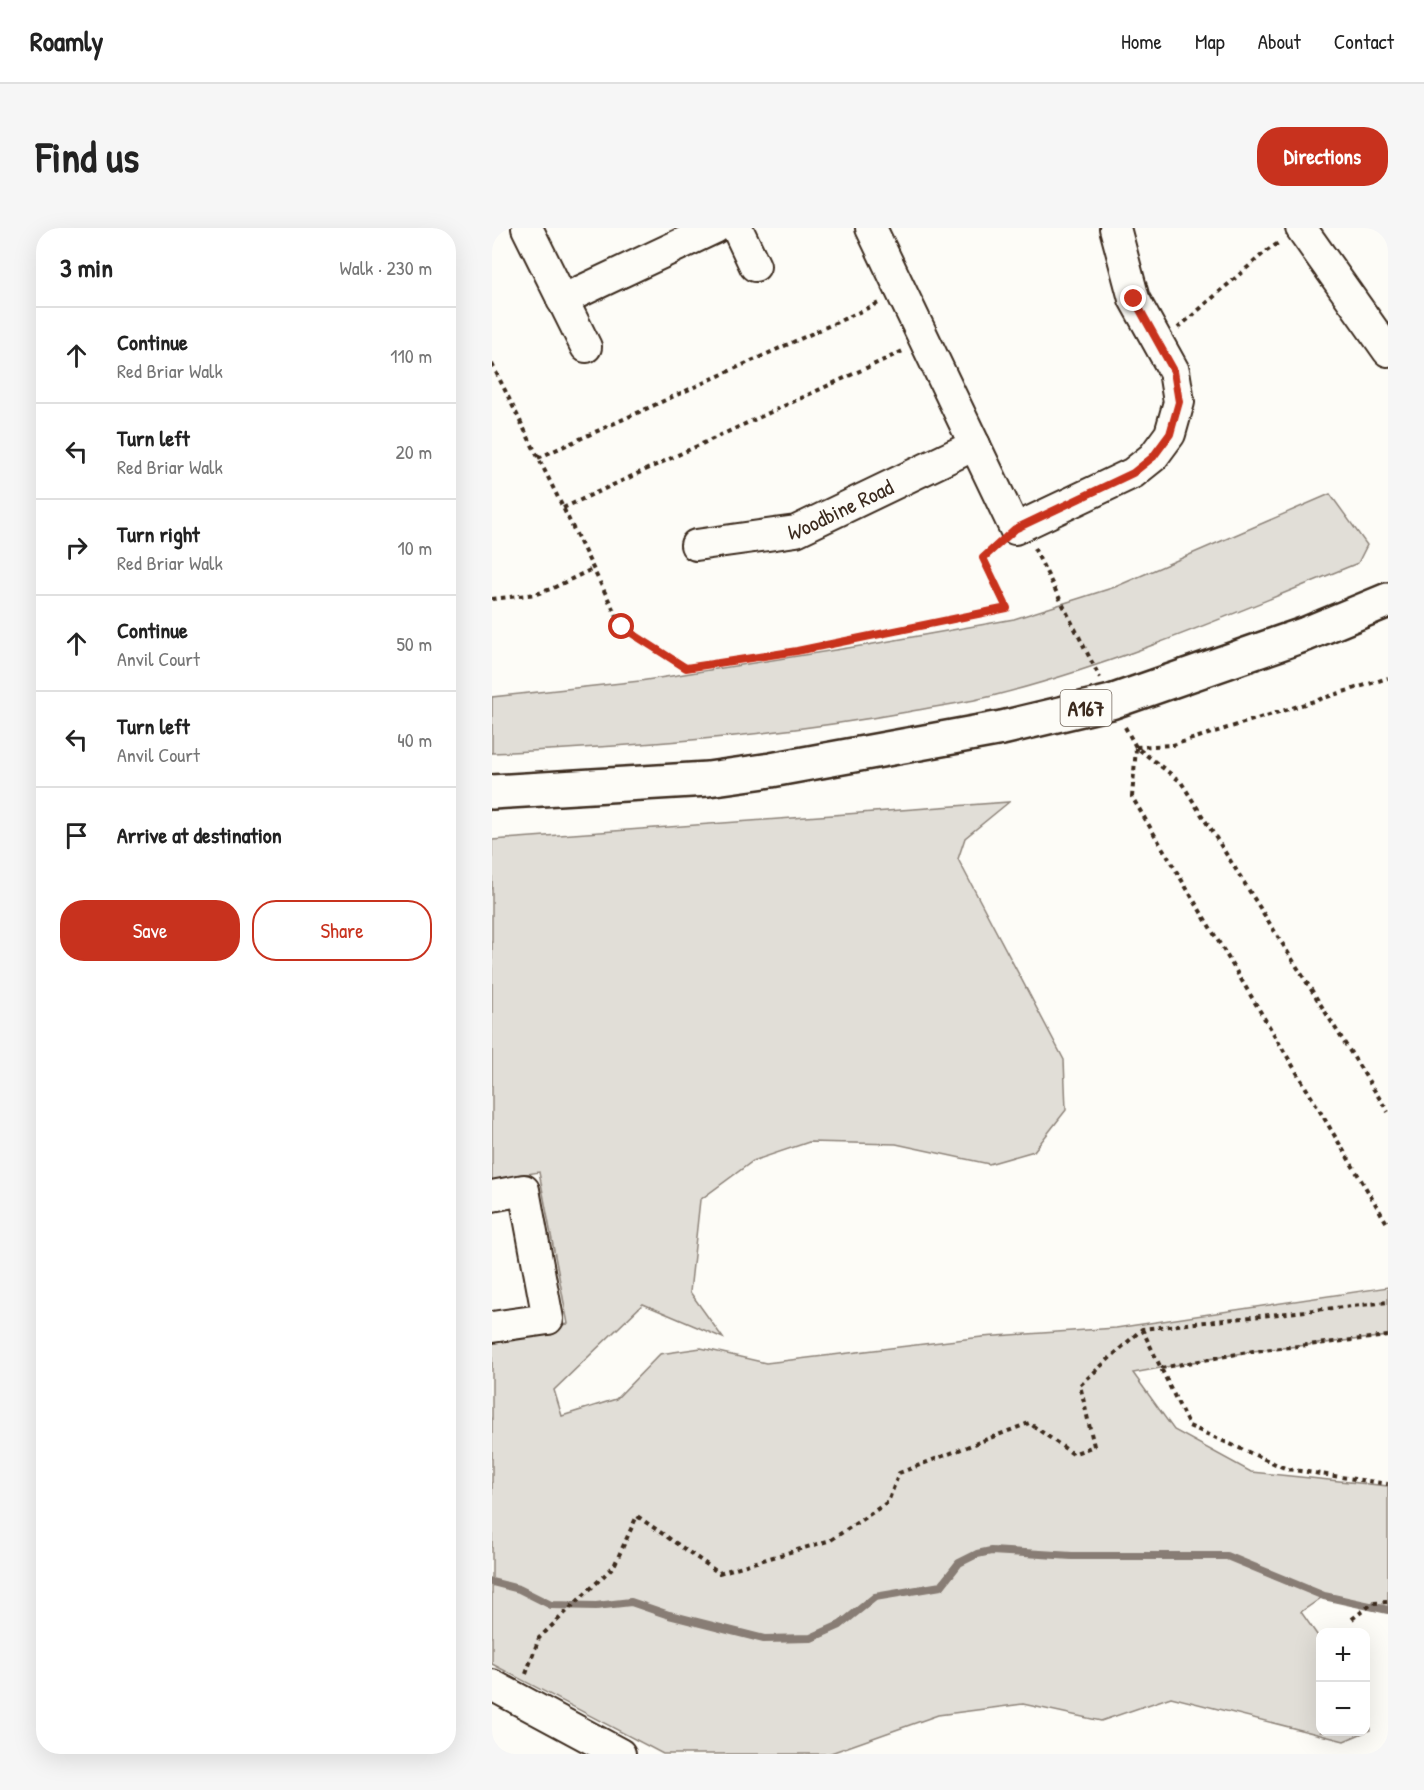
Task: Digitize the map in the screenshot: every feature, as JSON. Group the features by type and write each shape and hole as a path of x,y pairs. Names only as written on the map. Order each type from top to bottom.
{"highway":[{"name":"A167","path":"492,792 708,779 771,770 1002,728 1103,684 1306,634 1388,600"}],"street":[{"path":"527,228 586,347"},
{"path":"562,300 715,228"},
{"path":"737,228 756,266"},
{"path":"871,228 975,446 1019,528 1133,473 1153,457 1170,434 1179,402 1174,371 1134,299 1115,228"},
{"path":"1301,228 1388,351"},
{"name":"Woodbine Road","path":"696,545 796,531 975,446"},
{"path":"492,1196 524,1190 548,1319 492,1327"},
{"path":"504,1692 615,1753"}],"path":[{"path":"1159,344 1264,253 1301,228"},
{"path":"538,458 902,292"},
{"path":"563,508 925,340"},
{"path":"492,364 622,627 686,668 797,651 1007,608 983,558 1019,528 1136,747 1181,782 1388,1112"},
{"path":"492,598 536,594 592,569"},
{"path":"1136,747 1173,745 1388,678"},
{"path":"1136,747 1132,797 1388,1226"},
{"path":"504,1692 539,1638 614,1566 637,1516 719,1573 831,1540 888,1502 899,1473 1029,1423 1073,1454 1094,1446 1080,1385 1142,1329 1388,1302"},
{"path":"1142,1329 1189,1426 1287,1469 1388,1484"},
{"path":"1161,1368 1252,1351 1388,1336"},
{"path":"1352,1619 1373,1603 1388,1602"}],"shaded area":[{"path":"1330,494 1367,545 1358,563 1179,635 1089,668 974,700 855,721 648,744 492,753 492,697 640,681 1014,619 1115,587"},
{"path":"1009,802 965,838 958,859 1064,1060 1066,1110 1034,1151 989,1164 896,1144 809,1142 753,1161 700,1200 690,1292 723,1338 643,1304 554,1390 562,1416 616,1399 660,1354 701,1348 766,1363 982,1337 1116,1328 1388,1287 1388,1336 1253,1351 1133,1373 1174,1430 1251,1472 1388,1486 1388,1610 1324,1596 1301,1612 1316,1633 1316,1734 1171,1697 1101,1721 1023,1704 938,1715 828,1754 663,1754 492,1664 492,1339 568,1324 539,1172 492,1180 492,840"},
{"path":"1324,1736 1356,1736 1344,1741"}],"waterway":[{"path":"492,1582 519,1589 551,1605 596,1606 631,1602 669,1615 764,1639 811,1638 840,1625 875,1597 941,1586 959,1563 977,1554 991,1551 1072,1556 1227,1556 1324,1596 1388,1610"}],"route":[{"path":"622,627 686,668 797,651 1007,608 983,558 1015,529 1133,473 1153,457 1170,434 1179,402 1174,371 1134,299"}]}
